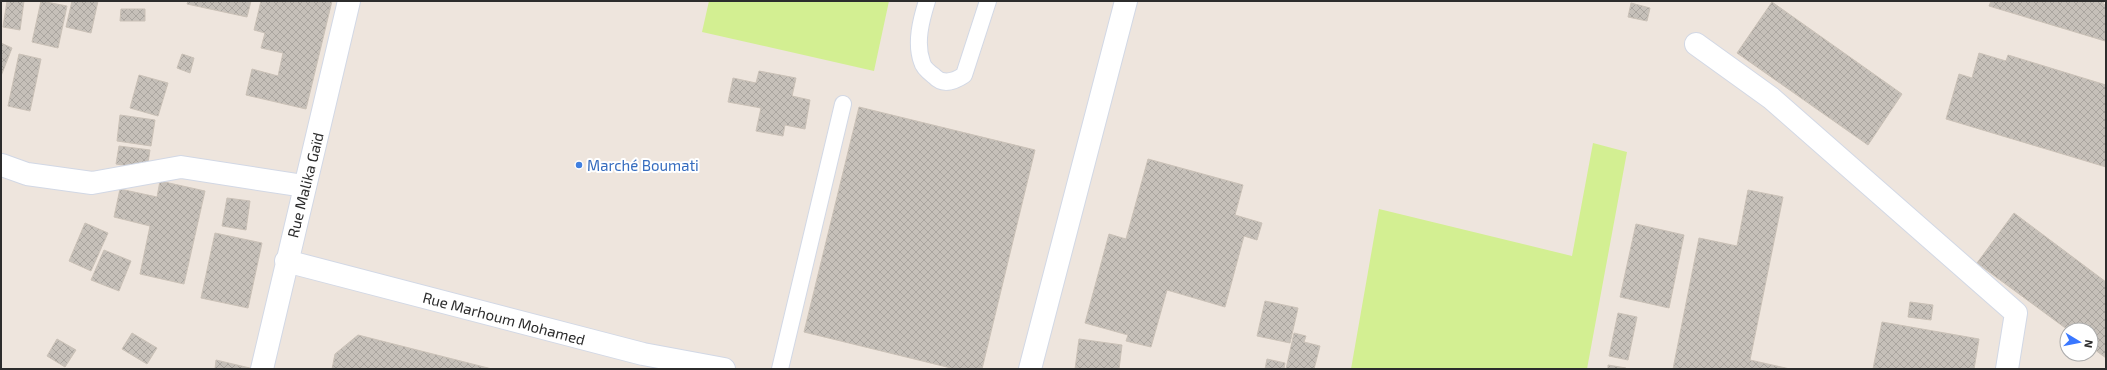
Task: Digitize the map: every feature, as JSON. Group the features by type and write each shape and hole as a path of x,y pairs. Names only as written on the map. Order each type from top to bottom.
{"street":[{"name":"Rue Malika Gaïd","path":"262,369 286,261 349,1"},
{"path":"1030,369 1126,1"},
{"path":"1696,44 1771,98 2016,313 2007,369"},
{"path":"2,164 27,174 92,183 181,167 304,186"},
{"name":"Rue Marhoum Mohamed","path":"286,261 641,362 724,369"}],"lane":[{"path":"927,1 919,39 922,63 937,80 955,82 964,75 988,1"},
{"path":"780,369 843,104"}],"green space":[{"path":"709,1 889,1 874,71 702,32"},
{"path":"1593,143 1627,152 1587,369 1351,369 1379,209 1572,256"}],"building":[{"path":"7,1 24,1 20,30 3,27"},
{"path":"41,1 67,6 58,48 32,42"},
{"path":"72,1 98,1 91,33 66,27"},
{"path":"188,1 251,1 247,17 187,4"},
{"path":"261,1 332,1 306,109 246,95 252,69 278,76 283,53 261,48 265,33 254,30"},
{"path":"1991,1 2104,1 2103,4 2106,5 2105,41 1989,6"},
{"path":"1772,2 1902,94 1868,145 1737,53"},
{"path":"1631,3 1650,8 1647,21 1628,17"},
{"path":"121,9 145,9 145,21 120,21"},
{"path":"1,43 12,48 1,76"},
{"path":"1979,53 2006,61 2008,55 2106,85 2106,167 1946,119 1959,74 1972,78"},
{"path":"19,54 41,59 30,111 8,106"},
{"path":"182,54 194,58 190,73 177,68"},
{"path":"759,71 796,78 792,96 810,100 805,129 785,125 783,136 756,131 761,108 728,102 733,78 756,83"},
{"path":"139,75 168,83 158,116 130,108"},
{"path":"859,107 1035,150 982,369 955,369 804,332"},
{"path":"120,115 155,120 151,146 117,141"},
{"path":"119,146 150,150 147,169 116,164"},
{"path":"1148,159 1243,185 1235,215 1262,223 1257,240 1244,236 1225,307 1167,290 1151,347 1126,341 1128,335 1085,323 1109,234 1126,239"},
{"path":"160,181 205,191 184,284 140,274 150,226 114,217 120,189 157,197"},
{"path":"1748,190 1783,197 1750,360 1790,369 1673,369 1699,238 1737,246"},
{"path":"227,198 250,201 246,230 222,226"},
{"path":"2014,213 2106,282 2106,358 2099,353 2099,322 2059,322 2059,323 1977,263"},
{"path":"85,223 108,233 91,271 69,261"},
{"path":"1636,224 1684,235 1669,308 1620,297"},
{"path":"215,233 262,243 248,308 201,298"},
{"path":"104,250 131,261 119,291 91,280"},
{"path":"1265,301 1298,308 1290,343 1257,336"},
{"path":"1910,302 1933,305 1931,320 1908,317"},
{"path":"1618,313 1637,317 1628,360 1609,356"},
{"path":"1882,322 1979,339 1974,369 1873,369"},
{"path":"132,333 157,348 147,364 122,349"},
{"path":"1294,333 1306,336 1304,342 1320,346 1314,369 1286,369"},
{"path":"358,335 492,369 332,369 335,354"},
{"path":"57,339 76,350 65,367 47,356"},
{"path":"1079,339 1122,345 1119,369 1075,369"},
{"path":"1267,359 1285,363 1284,369 1265,369"},
{"path":"216,360 254,369 215,369"},
{"path":"1608,365 1626,368 1608,369"}],"place":[{"name":"Marché Boumati","path":"579,165"}]}
